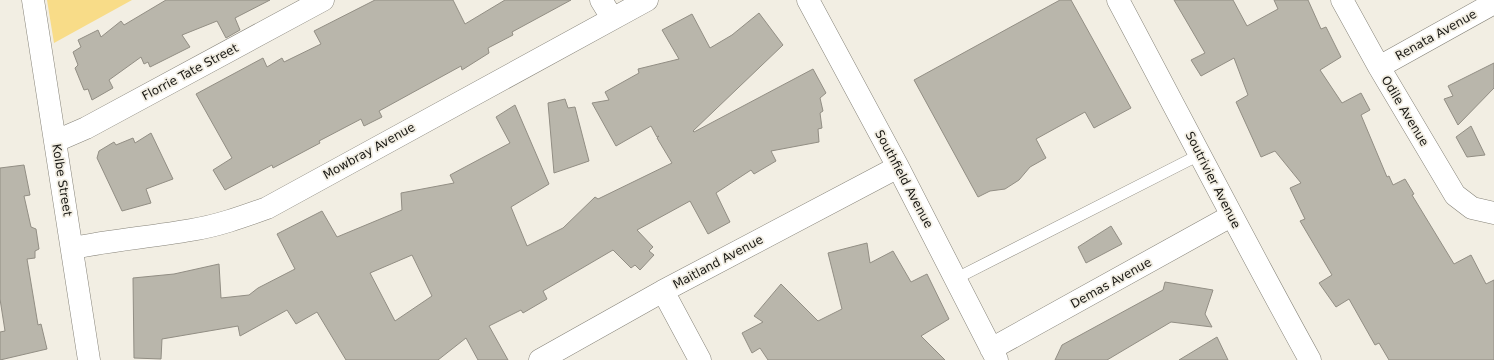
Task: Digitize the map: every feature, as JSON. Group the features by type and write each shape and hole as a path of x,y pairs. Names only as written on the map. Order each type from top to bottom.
{"street":[{"name":"Kolbe Street","path":"33,0 73,248 89,360"},
{"name":"Florrie Tate Street","path":"56,141 86,128 323,0"},
{"path":"601,0 612,18"},
{"name":"Mowbray Avenue","path":"73,248 107,241 192,230 236,219 267,208 647,0"},
{"name":"Southfield Avenue","path":"808,0 898,167 994,354"},
{"name":"Soutrivier Avenue","path":"1118,0 1201,154 1231,216 1310,360"},
{"name":"Odile Avenue","path":"1342,0 1379,67 1455,195 1465,204 1487,212"},
{"name":"Renata Avenue","path":"1379,67 1494,3"},
{"name":"Maitland Avenue","path":"540,360 663,292 898,167"},
{"name":"Demas Avenue","path":"994,354 1231,216"},
{"path":"663,292 700,360"}],"lane":[{"path":"956,279 1201,154"}],"shaded area":[{"path":"47,0 132,0 54,43"}],"building":[{"path":"166,0 270,0 235,18 240,30 226,38 217,21 182,35 190,47 150,67 148,62 144,64 141,57 109,80 113,88 92,100 88,89 84,90 75,68 78,65 73,52 81,47 78,40 98,30 101,37 121,21 124,25"},
{"path":"375,0 453,0 465,24 505,0 571,0 512,32 513,35 488,48 489,53 462,70 461,66 379,111 382,117 364,126 361,119 319,141 320,143 273,168 272,165 225,190 213,170 232,158 196,94 263,58 267,67 282,58 284,62 321,44 314,31"},
{"path":"1060,0 1071,0 1131,108 1094,128 1085,112 1036,139 1046,158 1030,167 1019,180 1005,189 990,191 978,197 914,80"},
{"path":"1174,0 1233,0 1247,26 1278,9 1274,0 1308,0 1321,29 1326,27 1341,57 1320,70 1342,103 1361,93 1370,110 1361,115 1387,177 1389,176 1393,185 1405,179 1414,194 1412,195 1454,264 1471,255 1486,284 1494,280 1494,360 1389,360 1379,343 1375,345 1349,299 1336,307 1319,283 1332,275 1300,221 1305,219 1290,188 1301,183 1275,151 1261,157 1236,102 1248,95 1234,58 1201,76 1191,60 1205,53"},
{"path":"759,13 783,45 693,131 694,132 813,69 826,93 820,98 823,111 820,113 822,128 818,129 819,142 771,151 776,161 754,174 751,170 716,193 730,222 708,234 690,201 637,230 653,247 649,251 654,255 640,270 635,265 631,268 613,250 543,291 547,299 523,313 521,310 489,326 508,360 478,360 466,338 438,360 346,360 317,312 296,324 287,310 240,336 238,326 162,339 161,359 134,358 133,278 174,274 219,264 221,298 249,295 258,288 295,269 277,234 322,211 337,237 402,210 401,193 454,183 450,175 510,143 496,117 515,105 549,184 511,207 527,246 563,228 595,197 598,199 672,163 657,138 659,136 657,137 651,126 616,146 592,103 609,100 605,92 639,73 638,69 679,59 662,30 692,14 710,48 732,35","holes":["412,255 432,296 395,321 370,273"]},
{"path":"1494,63 1494,88 1458,125 1444,99 1453,96 1448,86"},
{"path":"565,99 568,108 575,107 589,161 554,173 548,103"},
{"path":"1471,126 1485,155 1467,157 1456,137"},
{"path":"151,133 173,179 146,189 151,203 122,211 97,158 99,151 114,142 116,145 133,138 135,143"},
{"path":"24,165 30,195 24,196 31,227 36,229 39,249 35,251 35,258 27,259 38,325 41,324 47,349 0,360 0,332 5,331 0,299 0,168"},
{"path":"1111,226 1122,244 1086,263 1078,247"},
{"path":"867,243 870,263 893,251 911,282 927,274 949,319 921,336 945,360 768,360 760,348 752,353 742,333 763,322 754,316 781,284 818,321 842,309 828,253"},
{"path":"1165,282 1213,290 1205,314 1212,327 1171,322 1107,360 1055,360 1062,345 1163,290"},
{"path":"1217,337 1228,360 1179,360"}]}
